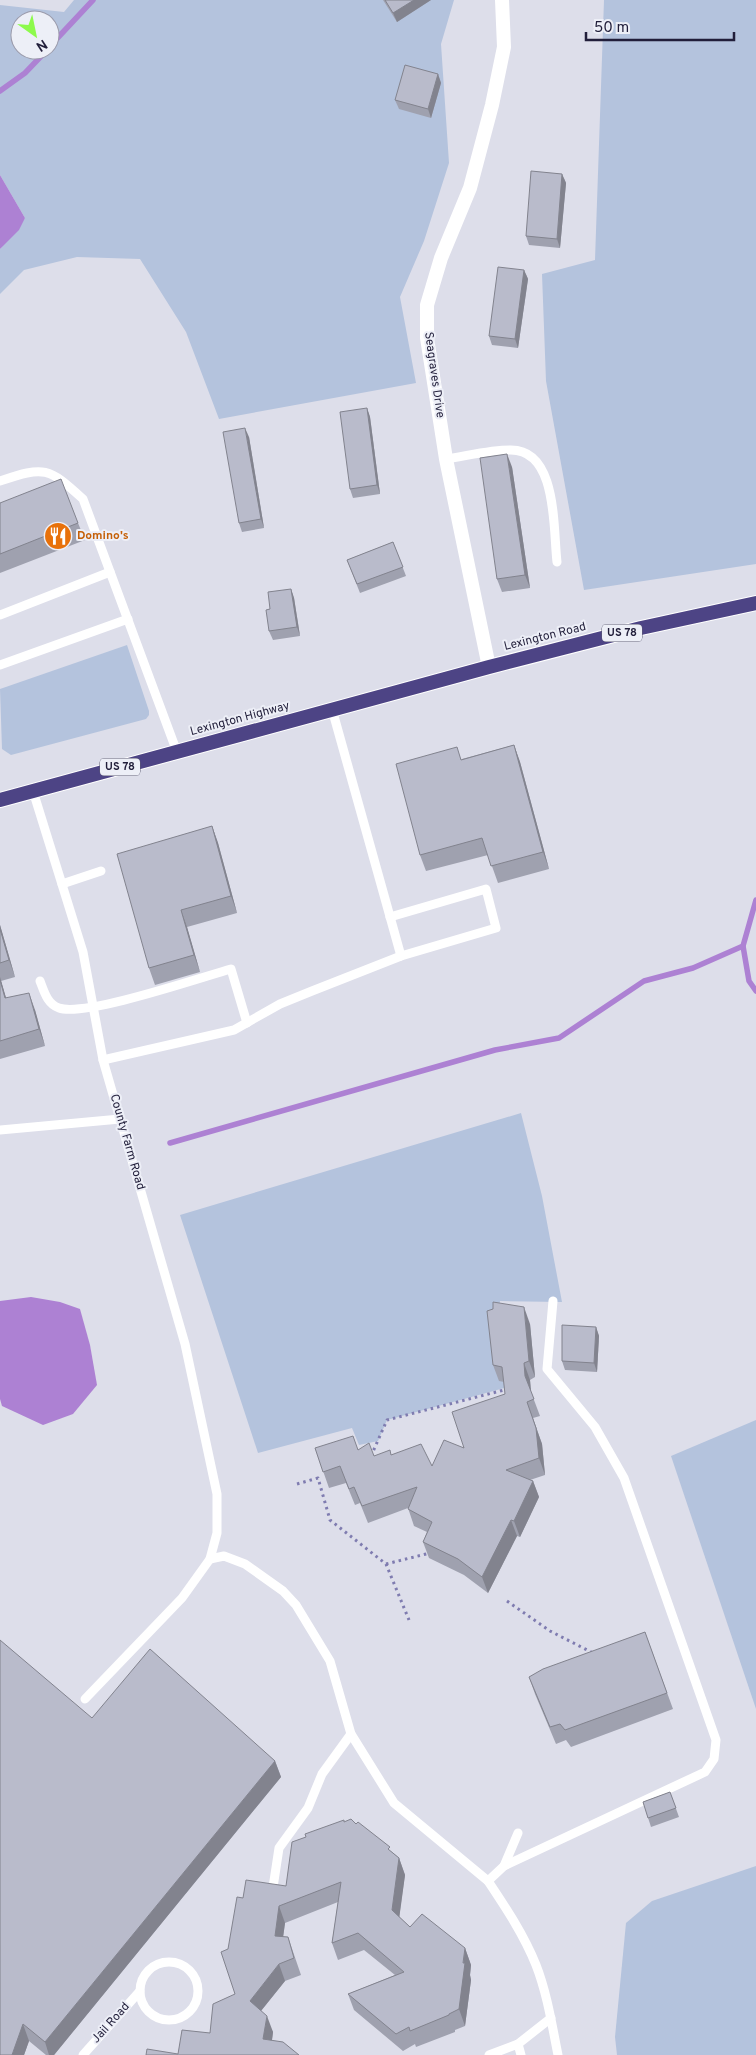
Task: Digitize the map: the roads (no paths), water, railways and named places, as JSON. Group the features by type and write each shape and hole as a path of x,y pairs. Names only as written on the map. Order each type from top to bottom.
{"highway":[{"name":"Lexington Road","path":"489,667 641,628 756,603"},
{"name":"Lexington Highway","path":"1,798 33,791 489,667"}],"street":[{"name":"Seagraves Drive","path":"489,667 446,459 427,338 427,306 441,258 470,188 492,105 504,47 502,0"}],"lane":[{"path":"446,459 512,450 531,455 542,466 548,481 557,562"},
{"path":"0,481 32,470 58,476 83,499 177,752"},
{"path":"0,615 110,572"},
{"path":"0,666 128,619"},
{"path":"332,709 401,956"},
{"name":"County Farm Road","path":"33,791 83,952 103,1060 185,1344 217,1494 216,1533 210,1559"},
{"path":"62,884 102,871"},
{"path":"103,1060 234,1030 280,1004 401,956 496,928 486,889 390,917"},
{"path":"40,981 52,1004 60,1008 92,1008 231,969 246,1023"},
{"path":"0,1130 120,1119"},
{"path":"488,1881 504,1866 705,1772 714,1759 716,1740 624,1478 595,1426 547,1369 553,1302"},
{"path":"84,1699 182,1598 210,1559 224,1556 245,1564 284,1591 296,1605 330,1661 351,1734 394,1803 488,1881 513,1918 536,1965 551,2018 558,2055"},
{"path":"272,1894 279,1848 308,1808 322,1774 351,1734"},
{"path":"504,1866 518,1833"},
{"name":"Jail Road","path":"83,2055 140,1991 146,1974 160,1963 170,1961 187,1967 198,1984 199,1994 191,2012 182,2018 163,2020 146,2010 141,2001 140,1991"},
{"path":"489,2055 518,2044 551,2018"},
{"path":"518,2044 521,2055"}],"waterway":[{"path":"60,35 93,0"},
{"path":"0,91 25,73 37,60"},
{"path":"170,1143 495,1050 559,1038 644,981 693,968 743,946 756,900"},
{"path":"743,946 749,981 756,991"}],"place":[{"name":"Domino's","path":"58,536"}]}
